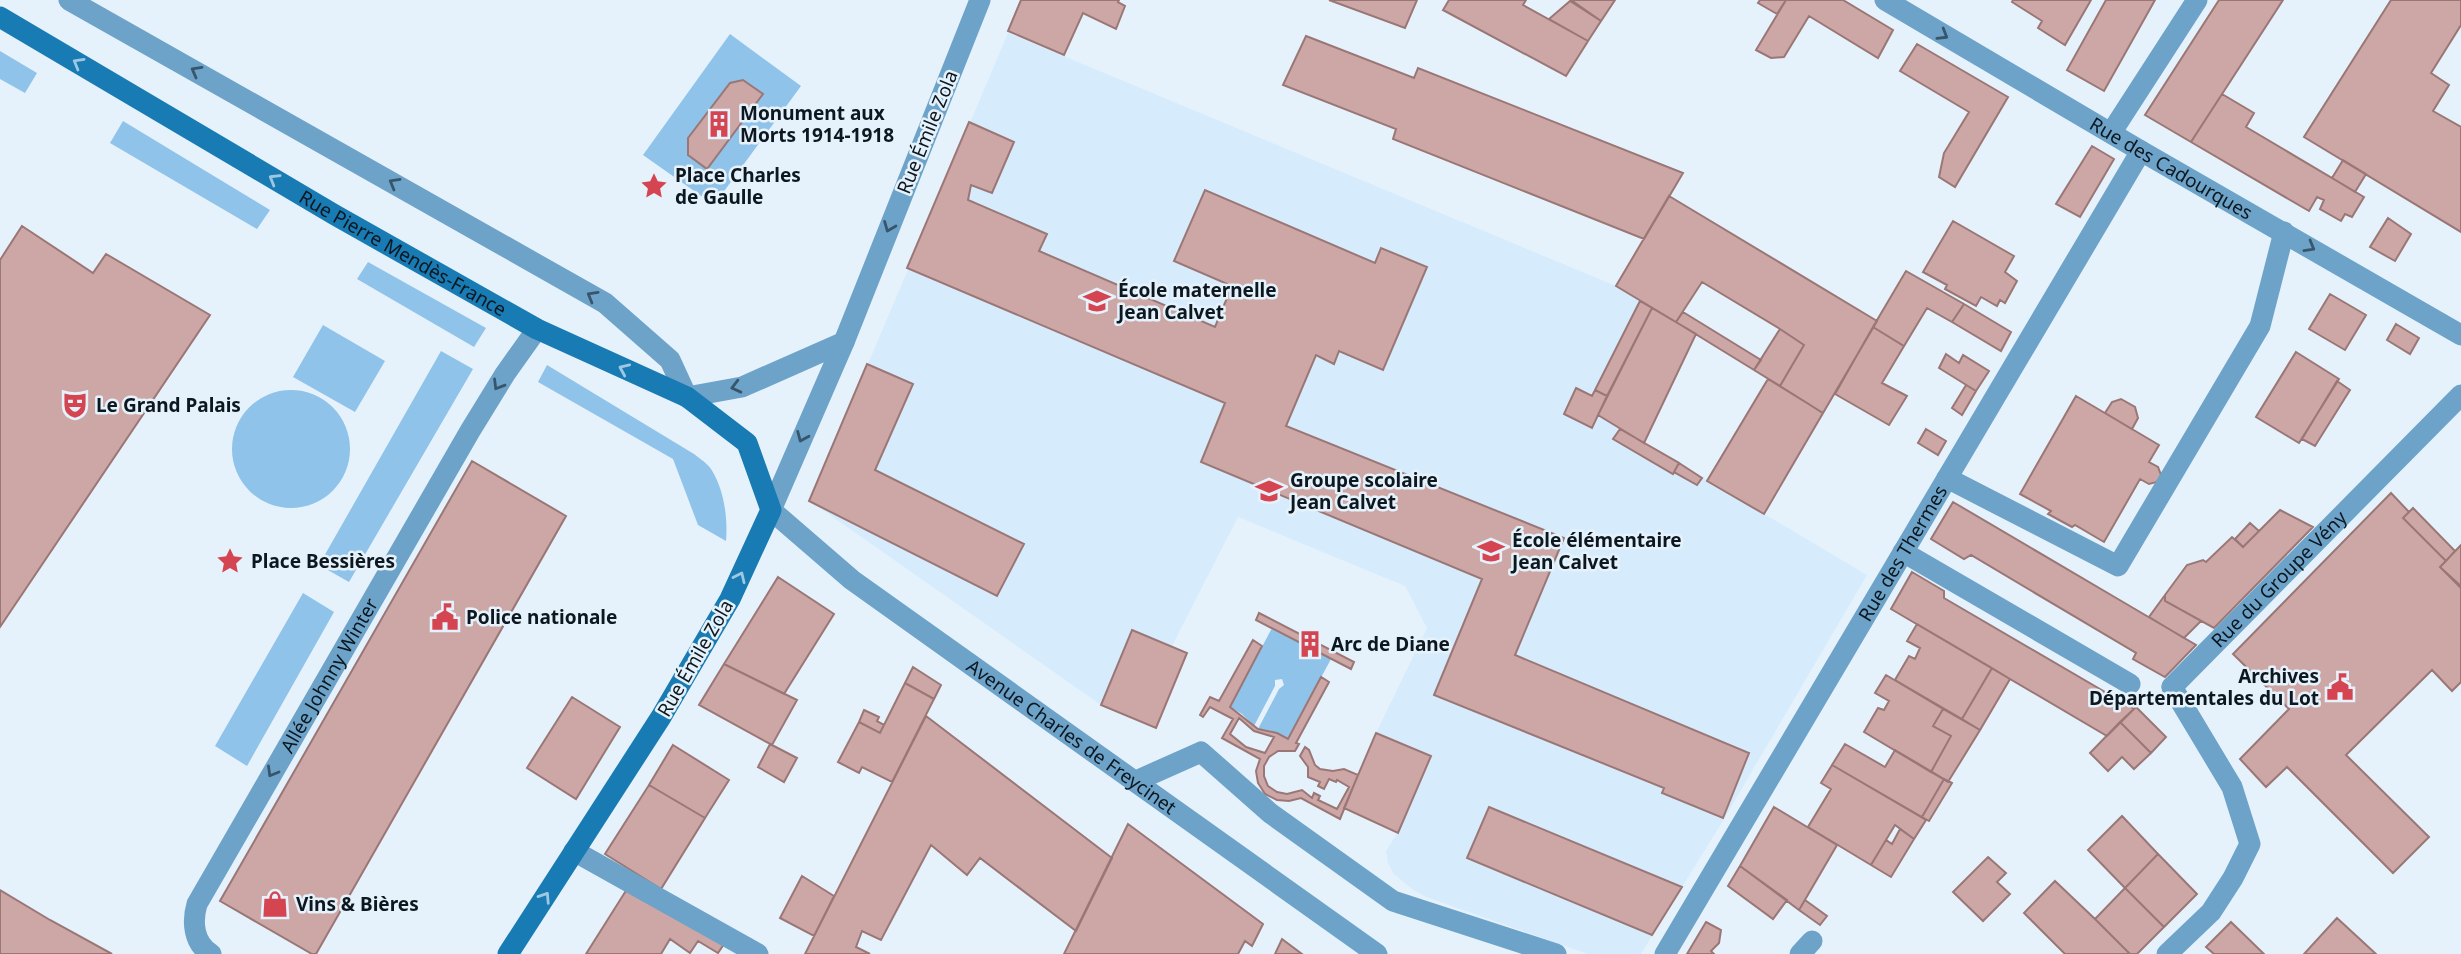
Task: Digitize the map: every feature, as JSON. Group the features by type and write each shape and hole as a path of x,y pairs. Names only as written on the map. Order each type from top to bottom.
{"main road":[{"name":"Rue Pierre Mendès-France","path":"0,17 335,215 537,329 687,397 747,443 771,510"},
{"name":"Rue Émile Zola","path":"508,954 661,717 730,599 771,510"}],"street":[{"path":"69,0 605,303 670,360 687,397 742,387 844,342"},
{"name":"Rue des Cadourques","path":"1885,0 2141,152 2461,335"},
{"path":"2111,133 2197,0"},
{"name":"Rue Émile Zola","path":"771,510 844,342 976,1"},
{"name":"Rue des Thermes","path":"1665,954 2141,152"},
{"path":"1947,478 2118,566 2260,326 2284,232"},
{"name":"Allée Johnny Winter","path":"211,954 205,950 196,934 193,918 197,904 470,431 537,329"},
{"name":"Rue du Groupe Vény","path":"2167,954 2211,912 2233,878 2250,844 2232,787 2172,687 2461,395"},
{"name":"Avenue Charles de Freycinet","path":"771,510 852,580 1377,954"},
{"path":"1903,552 2130,684"},
{"path":"1136,781 1201,752 1270,813 1393,901 1556,954"},
{"path":"574,850 758,954"}],"shaded area":[{"name":"Groupe scolaire Jean Calvet","path":"1008,33 1616,286 1652,308 1598,415 1867,575 1724,819 1641,954 1588,954 1426,897 1393,873 1388,863 1386,851 1398,832 1344,808 1376,733 1427,628 1405,586 1238,517 1172,646 1187,653 1156,728 1101,705 810,501"},
{"path":"730,34 801,86 714,205 643,155"},
{"path":"0,51 37,73 25,93 0,79"},
{"path":"123,121 270,210 257,229 110,143"},
{"path":"368,262 486,328 474,347 357,279"},
{"path":"323,325 385,361 355,412 293,377"},
{"path":"441,351 473,369 349,582 319,565"},
{"path":"547,365 694,454 707,465 722,495 726,513 726,541 698,525 673,459 538,382"},
{"path":"291,390 324,400 340,416 350,449 340,482 324,498 291,508 258,498 242,482 232,449 242,416 258,400"},
{"path":"303,593 334,612 247,766 215,746"},
{"path":"1272,628 1331,659 1288,739 1277,733 1258,729 1279,689 1284,685 1282,679 1275,680 1275,686 1254,726 1230,707"}],"building":[{"path":"1021,0 1119,0 1118,2 1125,6 1116,29 1083,13 1064,55 1008,31"},
{"path":"1329,0 1417,0 1405,28"},
{"path":"1449,0 1526,0 1523,5 1588,41 1566,76 1443,10"},
{"path":"1571,0 1615,0 1601,21"},
{"path":"1760,0 1786,0 1777,14 1758,3"},
{"path":"1786,0 1843,0 1893,30 1878,58 1809,16 1784,57 1771,58 1756,50"},
{"path":"2091,0 2065,45 2038,28 2042,21 2012,2"},
{"path":"2106,0 2155,0 2104,91 2067,70"},
{"path":"2219,0 2283,0 2191,142 2145,115"},
{"path":"2391,0 2461,0 2461,25 2431,73 2449,85 2433,111 2461,127 2461,232 2304,137"},
{"path":"1570,1 1601,21 1588,41 1549,19"},
{"path":"1306,36 1414,78 1418,68 1683,173 1644,239 1393,139 1396,129 1283,85"},
{"path":"1917,44 2008,97 1955,187 1939,177 1944,153 1969,112 1900,71"},
{"name":"Monument aux Morts 1914-1918","path":"743,80 763,94 707,169 688,155 688,138 730,83"},
{"path":"2222,94 2254,113 2246,127 2364,197 2352,217 2345,214 2341,221 2320,209 2324,200 2317,197 2309,211 2191,142"},
{"path":"969,122 1014,142 992,193 971,185 968,200 1047,234 1039,251 1215,327 1232,286 1174,261 1205,190 1375,263 1381,248 1427,267 1383,370 1339,351 1334,364 1316,355 1286,426 1564,538 1515,655 1749,753 1723,818 1662,793 1664,788 1434,695 1482,579 1201,462 1225,403 907,268"},
{"path":"2092,146 2114,159 2080,217 2056,204"},
{"path":"2343,160 2366,174 2355,192 2332,178"},
{"path":"1669,196 1877,321 1823,413 1780,386 1804,345 1780,329 1702,282 1676,322 1616,286"},
{"path":"2388,218 2411,234 2395,261 2370,247"},
{"path":"1953,221 2014,256 2005,272 2017,281 2005,303 2000,300 1997,306 1981,297 1976,306 1945,289 1947,285 1923,272"},
{"name":"Le Grand Palais","path":"22,226 93,273 106,254 210,315 0,627 0,260"},
{"path":"1906,271 1964,304 1952,322 1927,308 1904,346 1873,327"},
{"path":"2330,294 2366,315 2345,350 2309,329"},
{"path":"1640,301 1652,308 1607,396 1595,390"},
{"path":"1964,304 2011,332 2001,351 1952,322"},
{"path":"1652,308 1696,334 1644,443 1598,415"},
{"path":"1683,312 1761,360 1754,370 1676,322"},
{"path":"2396,324 2419,338 2410,354 2387,340"},
{"path":"1873,327 1904,346 1882,383 1907,396 1889,425 1835,394"},
{"path":"1780,329 1804,345 1780,386 1754,370"},
{"path":"2296,352 2339,379 2299,443 2256,417"},
{"path":"1946,354 1959,363 1963,355 1989,371 1976,391 1939,368"},
{"path":"867,364 913,384 875,470 1024,544 997,596 809,501"},
{"path":"1768,379 1823,413 1764,514 1707,481"},
{"path":"2337,381 2350,390 2315,446 2302,439"},
{"path":"1966,385 1976,391 1962,415 1952,408"},
{"path":"1576,388 1592,396 1595,390 1607,396 1592,428 1564,414"},
{"path":"2076,396 2159,445 2149,462 2158,467 2161,475 2157,482 2149,484 2140,479 2104,542 2075,525 2072,527 2048,514 2051,511 2020,494"},
{"path":"2121,399 2135,407 2138,418 2132,429 2105,413 2112,402"},
{"path":"1620,429 1679,463 1673,474 1613,439"},
{"path":"1926,429 1946,441 1938,455 1918,443"},
{"name":"Police nationale","path":"472,461 566,516 316,954 312,954 220,901"},
{"path":"1679,463 1702,478 1697,485 1674,472"},
{"name":"Archives Départementales du Lot","path":"2391,493 2409,512 2403,518 2446,561 2440,567 2461,586 2461,682 2452,691 2432,670 2346,755 2429,837 2393,873 2287,767 2266,787 2240,759 2289,709 2233,654"},
{"path":"1953,502 2196,645 2165,677 2133,659 2136,653 1971,555 1964,559 1931,539"},
{"path":"2413,508 2455,551 2446,561 2403,518"},
{"path":"2280,510 2313,527 2214,628 2165,601 2165,595 2187,565 2203,560 2206,562 2232,537 2243,547"},
{"path":"2250,523 2259,531 2243,547 2235,539"},
{"path":"2461,545 2461,586 2460,587 2440,567"},
{"path":"1912,572 1944,591 1944,598 2134,709 2107,736 1891,609"},
{"path":"778,577 834,614 784,694 724,664"},
{"path":"2165,595 2165,601 2201,621 2184,638 2149,617"},
{"name":"Arc de Diane","path":"1259,613 1354,662 1351,669 1256,620"},
{"path":"1917,624 1992,668 1962,719 1895,680 1909,656 1915,659 1920,648 1907,641"},
{"path":"1132,630 1187,653 1156,728 1101,705"},
{"path":"1253,640 1262,646 1230,707 1258,729 1277,733 1288,739 1321,677 1329,682 1296,743 1299,744 1295,751 1278,751 1269,757 1264,766 1264,776 1268,786 1277,792 1287,794 1302,790 1312,798 1314,793 1320,796 1318,800 1337,809 1349,787 1329,779 1324,789 1318,786 1320,782 1308,777 1308,767 1300,756 1305,747 1320,769 1344,769 1358,775 1340,819 1301,798 1277,800 1265,794 1258,783 1256,771 1260,759 1222,738 1233,719 1210,707 1203,717 1200,715 1210,697 1219,701","holes":["1239,718 1254,731 1274,737 1265,753 1246,747 1230,734"]},
{"path":"724,664 797,700 772,745 699,705"},
{"path":"913,667 941,685 934,699 905,683"},
{"path":"1992,668 2010,679 1980,730 1962,719"},
{"path":"1886,675 1943,709 1933,726 1951,736 1931,772 1864,732 1878,708 1884,710 1889,701 1875,693"},
{"path":"905,683 934,699 892,782 862,767 859,773 838,762 859,722 880,733"},
{"path":"572,697 620,727 576,799 527,768"},
{"path":"2136,707 2166,737 2151,753 2120,722"},
{"path":"1943,709 1980,730 1948,782 1931,772 1951,736 1933,726"},
{"path":"864,710 879,717 877,721 884,725 880,733 859,722"},
{"path":"926,716 1112,858 1076,931 980,858 967,875 931,845 881,940 862,931 856,947 870,954 805,954"},
{"path":"2120,722 2151,753 2134,769 2122,757 2108,771 2090,753"},
{"path":"1376,733 1431,756 1398,833 1344,808"},
{"path":"770,744 797,758 784,782 758,767"},
{"path":"1845,744 1885,767 1895,750 1944,779 1922,817 1832,765"},
{"path":"673,745 729,780 705,818 649,785"},
{"path":"1832,765 1926,820 1914,839 1895,825 1871,865 1808,827 1831,789 1821,783"},
{"path":"1944,779 1952,783 1929,821 1922,817"},
{"path":"649,785 705,818 661,889 605,854"},
{"path":"1489,807 1682,887 1652,935 1467,858"},
{"path":"1774,807 1837,845 1799,910 1740,866"},
{"path":"2122,816 2158,854 2125,888 2088,850"},
{"path":"1128,824 1263,924 1252,946 1245,941 1238,954 1064,954"},
{"path":"1900,829 1914,839 1891,877 1871,865 1886,840 1892,844"},
{"path":"2158,854 2197,894 2164,927 2125,888"},
{"path":"1988,857 2006,873 1997,882 2010,894 1983,921 1953,892"},
{"path":"1740,866 1787,900 1773,919 1728,886"},
{"path":"802,876 834,896 814,936 780,918"},
{"path":"2055,881 2130,954 2065,954 2024,913"},
{"path":"2125,888 2164,927 2137,954 2130,954 2095,919"},
{"path":"627,889 724,944 718,953 698,941 690,953 670,939 661,954 586,954"},
{"path":"0,890 50,920 112,954 0,954"},
{"path":"1805,900 1827,916 1820,925 1799,910"},
{"path":"2337,918 2376,954 2304,954"},
{"path":"1706,922 1721,930 1719,943 1711,951 1714,954 1687,954"},
{"path":"2231,922 2264,954 2214,954 2206,947"},
{"path":"1282,939 1302,954 1275,954"}],"place":[{"name":"Monument aux Morts 1914-1918","path":"719,124"},
{"name":"Place Charles de Gaulle","path":"654,186"},
{"name":"École maternelle Jean Calvet","path":"1097,301"},
{"name":"Le Grand Palais","path":"75,405"},
{"name":"Groupe scolaire Jean Calvet","path":"1269,491"},
{"name":"École élémentaire Jean Calvet","path":"1491,551"},
{"name":"Place Bessières","path":"230,561"},
{"name":"Police nationale","path":"445,617"},
{"name":"Arc de Diane","path":"1310,644"},
{"name":"Archives Départementales du Lot","path":"2340,687"},
{"name":"Vins & Bières","path":"275,904"}]}
